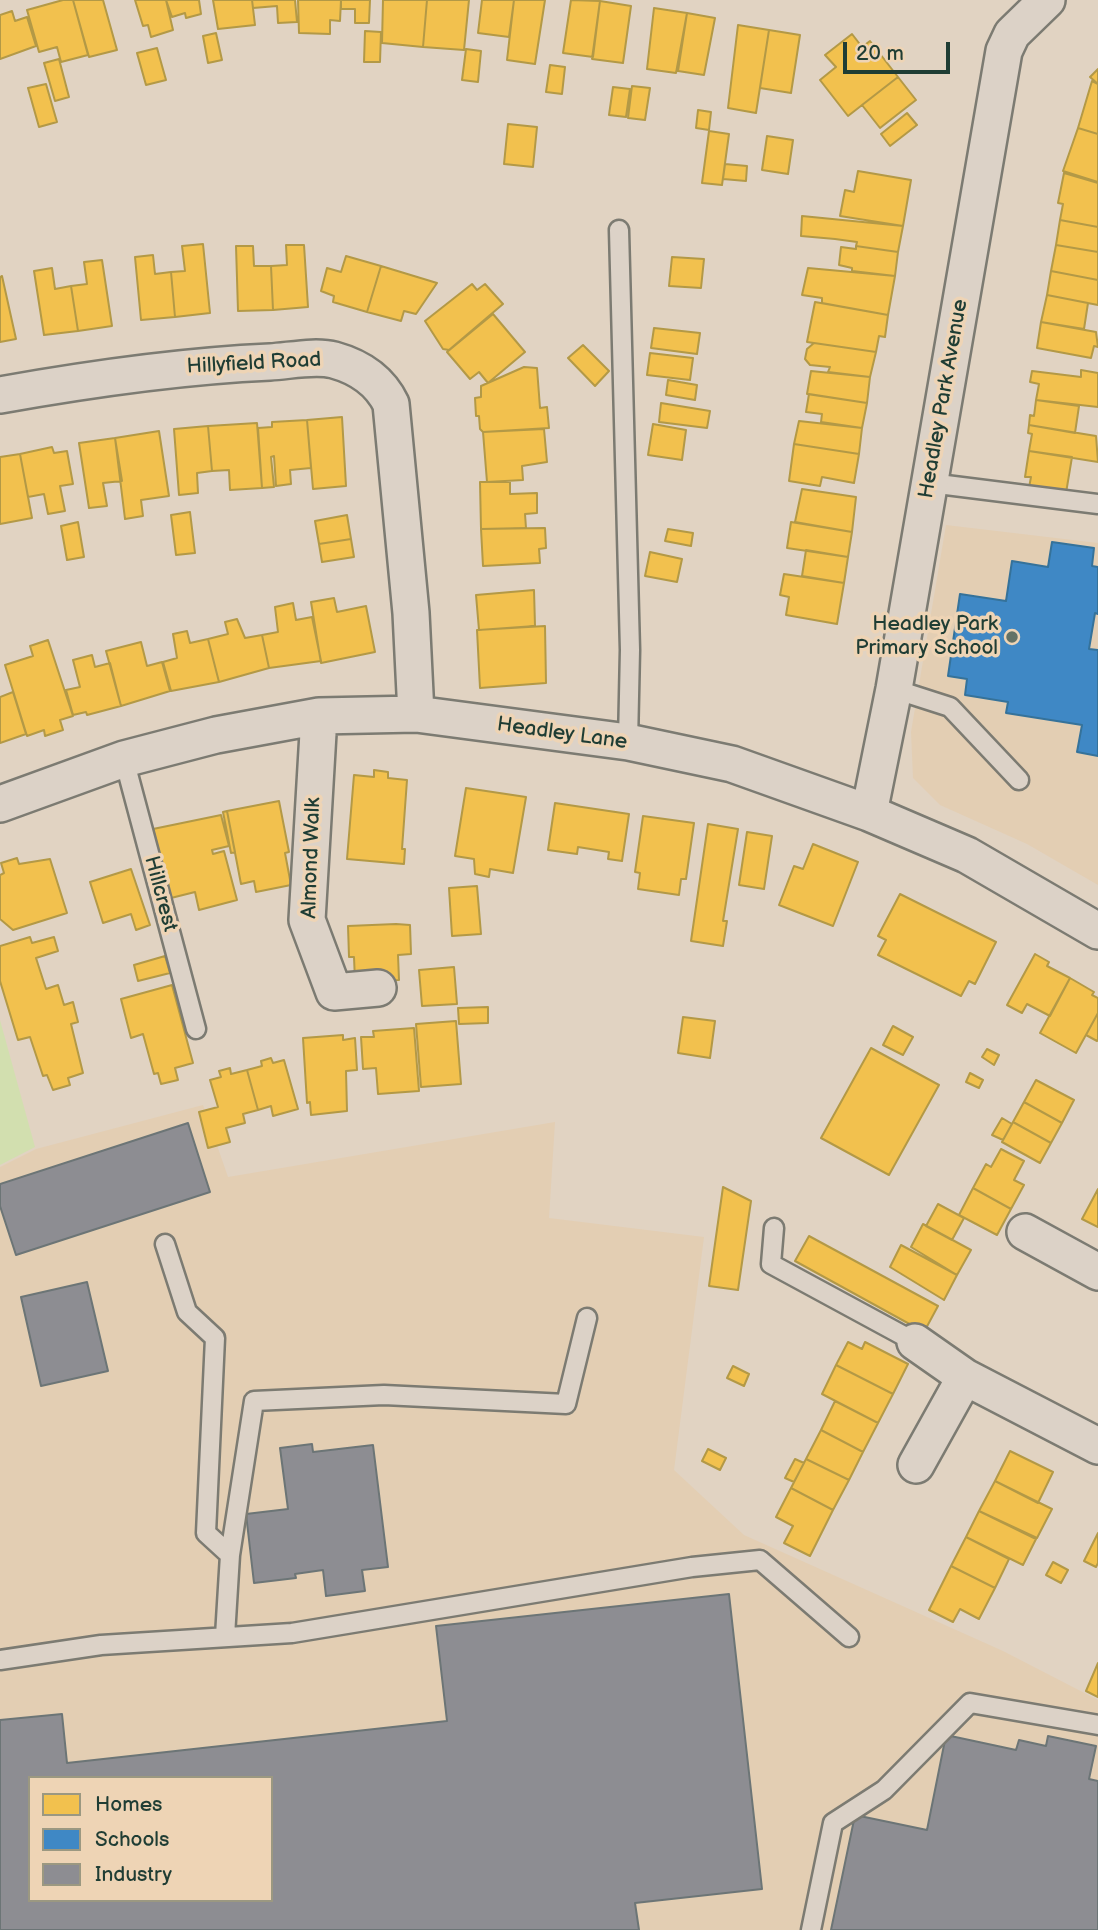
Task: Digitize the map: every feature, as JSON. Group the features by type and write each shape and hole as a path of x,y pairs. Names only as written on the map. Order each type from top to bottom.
{"street":[{"name":"Headley Park Avenue","path":"869,813 894,690 1004,51 1012,34 1039,1"},
{"name":"Hillyfield Road","path":"0,395 94,378 214,365 331,359 351,366 382,387 391,404 411,613 416,714"},
{"name":"Headley Lane","path":"0,804 124,759 216,735 318,716 416,714 628,742 732,764 869,813 967,855 1098,931"},
{"name":"Almond Walk","path":"318,716 307,920 334,992 378,988"},
{"path":"1025,1232 1098,1272"},
{"path":"915,1342 965,1377 1096,1438"},
{"path":"916,1465 965,1377"}],"lane":[{"path":"619,230 630,650 628,742"},
{"path":"930,483 1098,504"},
{"path":"894,690 950,708 1019,780"},
{"name":"Hillcrest","path":"124,759 196,1029"},
{"path":"774,1228 771,1265 915,1342"},
{"path":"165,1244 187,1312 215,1338 206,1533 230,1555"},
{"path":"225,1636 230,1555 254,1401 383,1395 566,1404 587,1318"},
{"path":"0,1660 101,1645 292,1633 692,1567 760,1560 849,1637"},
{"path":"811,1930 833,1823 884,1790 970,1703 1098,1725"}],"shaded area":[{"name":"Headley Park Primary School","path":"946,525 1098,543 1098,885 1027,844 940,805 913,778 911,732"},
{"path":"203,1105 228,1177 555,1122 549,1218 704,1237 674,1470 744,1535 1003,1651 1098,1700 1098,1930 0,1930 0,1167 36,1149"}],"green space":[{"path":"0,1020 35,1147 0,1165"}],"building: Homes":[{"path":"63,0 73,0 88,55 61,62 57,47 39,52 27,10"},
{"path":"73,0 103,0 117,50 89,57"},
{"path":"135,0 166,0 173,30 151,37 148,25 143,26"},
{"path":"166,0 199,0 201,14 186,18 185,13 172,17"},
{"path":"213,0 252,0 255,25 218,29"},
{"path":"252,0 295,0 297,22 278,23 277,6 253,8"},
{"path":"298,0 341,0 340,21 330,20 330,34 299,33"},
{"path":"341,0 370,0 369,23 355,23 355,9 341,9"},
{"path":"383,0 427,0 423,47 382,43"},
{"path":"427,0 469,0 464,50 423,47"},
{"path":"482,0 514,0 509,37 478,33"},
{"path":"514,0 545,0 535,64 507,60"},
{"path":"571,0 600,1 593,57 563,53"},
{"path":"600,1 631,6 623,63 592,59"},
{"path":"654,8 687,13 676,73 647,69"},
{"path":"12,11 15,21 27,17 36,46 0,59 0,15"},
{"path":"687,13 715,18 704,75 678,71"},
{"path":"738,25 769,30 756,113 728,108"},
{"path":"769,30 800,35 791,93 760,88"},
{"path":"365,31 381,32 380,62 364,62"},
{"path":"216,33 222,60 208,63 203,36"},
{"path":"852,34 862,47 870,41 898,77 848,116 820,80 836,67 825,55"},
{"path":"157,48 166,80 146,85 137,53"},
{"path":"466,49 481,51 478,82 462,80"},
{"path":"59,59 69,97 55,101 44,63"},
{"path":"550,65 565,67 562,94 546,92"},
{"path":"1098,69 1098,84 1090,77"},
{"path":"898,77 916,100 880,128 862,105"},
{"path":"1092,81 1098,84 1098,134 1078,128"},
{"path":"46,84 57,122 39,127 28,88"},
{"path":"632,86 650,88 645,120 628,118"},
{"path":"613,87 630,89 626,117 609,115"},
{"path":"698,110 711,112 709,130 696,128"},
{"path":"907,113 917,125 890,146 881,134"},
{"path":"508,124 537,127 533,167 504,164"},
{"path":"1078,128 1098,134 1098,182 1063,171"},
{"path":"709,131 729,134 722,185 702,183"},
{"path":"767,136 793,140 788,174 762,170"},
{"path":"725,164 747,166 746,181 723,179"},
{"path":"858,171 911,180 903,226 840,216 845,190 854,192"},
{"path":"1064,173 1098,183 1098,227 1060,220 1063,204 1058,203"},
{"path":"802,216 903,226 898,252 856,246 857,242 801,236"},
{"path":"1060,220 1098,227 1098,252 1056,245"},
{"path":"203,244 210,313 175,317 171,272 185,271 182,246"},
{"path":"286,245 304,245 308,307 273,310 271,266 287,265"},
{"path":"1056,245 1098,252 1098,280 1051,271"},
{"path":"236,246 253,246 254,266 271,266 273,310 238,311"},
{"path":"856,246 898,252 895,276 852,271 852,268 839,265 841,247 856,249"},
{"path":"153,255 155,274 171,272 175,317 141,320 135,257"},
{"path":"346,256 381,266 367,312 333,302 334,296 321,291 327,268 341,272"},
{"path":"672,257 704,259 701,288 669,286"},
{"path":"102,260 112,326 78,331 71,286 87,284 84,262"},
{"path":"381,266 437,283 416,314 404,311 401,321 367,312"},
{"path":"52,268 55,289 71,286 78,331 44,335 34,271"},
{"path":"808,268 895,276 888,315 822,303 822,298 802,295"},
{"path":"1051,271 1098,280 1098,305 1047,295"},
{"path":"2,276 16,339 0,342 0,277"},
{"path":"472,284 477,290 485,284 503,304 449,350 443,349 425,321"},
{"path":"1047,295 1088,303 1084,329 1041,322"},
{"path":"815,302 888,315 885,337 879,336 876,352 807,342"},
{"path":"493,314 525,352 488,383 479,372 470,379 447,352"},
{"path":"1041,322 1096,332 1098,347 1094,346 1091,358 1037,348"},
{"path":"654,328 700,333 697,354 651,348"},
{"path":"814,343 876,352 870,377 828,372 830,367 810,365 805,359 807,349"},
{"path":"583,345 609,371 595,386 568,358"},
{"path":"650,353 693,358 690,380 647,375"},
{"path":"524,367 537,368 540,408 547,407 549,428 483,432 480,429 479,416 476,416 475,398 481,397 481,386"},
{"path":"1081,370 1098,373 1098,407 1036,400 1039,384 1030,382 1032,371 1081,377"},
{"path":"811,371 870,377 867,403 807,394"},
{"path":"668,380 697,385 695,400 666,395"},
{"path":"809,394 867,403 862,428 821,422 822,414 806,412"},
{"path":"1036,400 1079,406 1075,433 1029,425 1030,415 1034,416"},
{"path":"661,403 710,411 707,428 659,422"},
{"path":"342,417 346,486 313,489 307,420"},
{"path":"307,420 311,468 290,470 291,484 276,486 274,456 271,457 274,487 262,488 258,428 272,427 272,422"},
{"path":"799,421 862,428 859,454 794,444"},
{"path":"257,423 262,488 230,490 229,470 212,471 208,426"},
{"path":"653,424 686,430 682,460 648,455"},
{"path":"1029,425 1096,436 1098,462 1029,451 1032,434 1028,433"},
{"path":"208,426 212,471 197,473 198,493 179,495 174,429"},
{"path":"544,429 547,462 522,466 523,480 487,482 483,432"},
{"path":"159,431 169,496 141,500 143,516 125,519 115,438"},
{"path":"115,438 122,481 103,483 107,506 89,508 79,443"},
{"path":"794,444 859,454 854,483 822,477 820,486 789,481"},
{"path":"52,447 54,453 67,451 73,484 60,486 65,511 48,514 44,494 28,497 20,454"},
{"path":"1029,451 1072,457 1065,499 1028,493 1031,477 1025,477"},
{"path":"20,454 32,518 0,524 0,457"},
{"path":"480,482 510,482 510,494 537,493 537,513 525,514 526,528 481,529"},
{"path":"802,489 856,497 852,532 795,522"},
{"path":"190,512 195,553 176,555 171,515"},
{"path":"347,515 351,539 319,544 315,521"},
{"path":"78,522 84,557 67,560 61,526"},
{"path":"791,522 852,532 848,557 787,548"},
{"path":"545,528 546,548 539,549 540,563 483,566 481,529"},
{"path":"668,529 693,533 691,546 665,541"},
{"path":"351,539 354,557 322,562 319,544"},
{"path":"806,550 848,557 844,583 802,576"},
{"path":"650,552 682,559 677,582 645,576"},
{"path":"784,574 844,583 837,624 786,615 789,597 780,595"},
{"path":"534,590 535,626 479,630 476,595"},
{"path":"334,598 337,612 366,606 375,652 321,663 311,602"},
{"path":"293,603 296,620 312,617 321,661 269,668 262,635 278,632 275,607"},
{"path":"237,619 245,638 262,635 269,668 219,682 208,639 228,634 225,622"},
{"path":"545,626 546,683 480,688 477,630"},
{"path":"187,631 190,643 208,639 219,682 171,691 163,662 177,658 173,634"},
{"path":"48,640 73,716 60,720 63,730 45,736 44,730 27,736 5,665 33,656 30,646"},
{"path":"141,642 147,666 162,662 170,691 121,706 106,651"},
{"path":"92,655 95,667 110,663 121,706 87,715 86,712 73,715 66,690 80,687 73,660"},
{"path":"13,692 26,734 0,743 0,697"},
{"path":"374,770 388,772 388,778 407,780 402,849 405,849 404,864 347,859 354,775 374,777"},
{"path":"466,788 526,797 513,873 490,869 489,877 475,874 474,859 455,856"},
{"path":"279,801 289,852 285,853 291,885 256,892 254,881 241,884 227,811"},
{"path":"555,803 629,814 622,861 608,859 609,852 578,847 577,854 548,850"},
{"path":"227,811 235,852 231,853 223,812"},
{"path":"221,815 229,846 212,850 213,854 224,851 237,900 199,910 195,892 171,898 153,829"},
{"path":"643,816 694,823 686,879 681,879 679,895 638,889 640,873 635,872"},
{"path":"708,824 738,829 723,921 727,921 723,946 691,941"},
{"path":"747,832 772,836 764,889 739,885"},
{"path":"813,844 858,862 833,926 779,905 794,866 803,869"},
{"path":"17,858 19,864 50,859 67,913 13,930 0,919 0,875 4,873 1,863"},
{"path":"131,869 150,925 136,930 131,914 103,923 90,882"},
{"path":"477,886 481,934 452,936 449,888"},
{"path":"900,894 996,942 975,984 969,981 961,996 878,955 886,940 878,936"},
{"path":"410,925 411,954 398,955 399,980 355,981 354,957 349,957 348,926"},
{"path":"30,937 32,943 54,937 58,951 36,958 46,989 58,985 64,1005 73,1002 78,1022 71,1024 83,1073 68,1078 70,1085 53,1090 47,1075 43,1076 30,1037 18,1040 0,981 0,946"},
{"path":"1035,954 1049,962 1047,966 1070,978 1050,1016 1027,1004 1022,1013 1007,1005"},
{"path":"165,956 170,973 138,981 134,965"},
{"path":"454,967 457,1004 422,1006 419,970"},
{"path":"1070,978 1094,992 1092,995 1098,998 1098,1013 1076,1053 1040,1033"},
{"path":"172,985 193,1063 175,1068 178,1080 161,1084 158,1073 154,1074 143,1034 131,1038 121,999"},
{"path":"488,1007 488,1023 459,1024 458,1008"},
{"path":"1098,1013 1098,1039 1097,1041 1086,1035"},
{"path":"683,1017 715,1021 710,1058 678,1053"},
{"path":"456,1021 461,1084 421,1087 416,1024"},
{"path":"893,1026 913,1037 903,1055 883,1045"},
{"path":"414,1028 419,1091 378,1094 376,1068 363,1069 361,1037 374,1037 373,1031"},
{"path":"343,1035 343,1040 355,1038 357,1070 346,1071 347,1111 311,1115 310,1102 307,1103 303,1038"},
{"path":"871,1048 939,1085 889,1175 821,1138"},
{"path":"987,1049 999,1055 994,1065 982,1057"},
{"path":"271,1058 273,1063 284,1060 298,1109 273,1116 271,1106 258,1110 247,1070 262,1066 261,1061"},
{"path":"230,1068 231,1074 247,1070 258,1110 243,1114 245,1123 226,1128 230,1142 208,1148 199,1112 218,1107 210,1080 221,1077 219,1071"},
{"path":"970,1073 983,1080 979,1088 966,1082"},
{"path":"1036,1080 1074,1100 1062,1123 1024,1102"},
{"path":"1024,1102 1062,1123 1051,1143 1013,1122"},
{"path":"1002,1118 1012,1124 1003,1140 992,1135"},
{"path":"1013,1122 1051,1143 1040,1163 1002,1142"},
{"path":"1001,1149 1024,1161 1014,1180 1024,1185 1011,1209 973,1188 986,1164 991,1167"},
{"path":"723,1187 751,1201 738,1290 709,1286"},
{"path":"973,1188 1011,1209 997,1235 959,1215"},
{"path":"1098,1189 1098,1227 1082,1219"},
{"path":"938,1204 964,1218 952,1240 926,1226"},
{"path":"923,1224 971,1250 957,1275 911,1247"},
{"path":"809,1236 938,1306 924,1332 795,1261"},
{"path":"901,1245 957,1275 944,1300 890,1267"},
{"path":"848,1342 862,1349 865,1342 908,1364 893,1394 836,1365"},
{"path":"836,1365 893,1394 878,1423 822,1394"},
{"path":"733,1366 749,1374 744,1386 727,1378"},
{"path":"835,1401 878,1423 863,1452 821,1430"},
{"path":"821,1430 863,1452 849,1480 806,1459"},
{"path":"708,1449 726,1458 720,1470 702,1461"},
{"path":"1010,1451 1053,1472 1038,1503 995,1481"},
{"path":"795,1459 804,1463 794,1482 785,1478"},
{"path":"806,1459 849,1480 833,1510 791,1488"},
{"path":"995,1481 1052,1509 1037,1538 979,1511"},
{"path":"791,1488 833,1510 810,1556 784,1543 793,1526 776,1517"},
{"path":"979,1511 1036,1539 1023,1565 966,1537"},
{"path":"1098,1533 1098,1563 1096,1567 1084,1561"},
{"path":"966,1537 1009,1559 995,1588 951,1566"},
{"path":"1053,1562 1068,1570 1061,1583 1046,1575"},
{"path":"951,1566 995,1588 979,1619 960,1609 953,1622 929,1610"},
{"path":"1098,1663 1098,1697 1086,1691"}],"building: Schools":[{"path":"1052,542 1094,548 1092,566 1098,567 1098,614 1095,613 1089,649 1098,650 1098,756 1077,752 1082,725 1006,713 1008,702 965,695 967,679 948,676 960,594 1006,601 1012,561 1048,567"}],"building: Industry":[{"path":"188,1123 210,1192 16,1255 0,1206 0,1184"},
{"path":"87,1282 108,1371 41,1386 21,1297"},
{"path":"312,1444 313,1452 373,1445 388,1567 362,1570 365,1591 326,1596 323,1570 295,1574 296,1578 254,1583 246,1514 288,1509 280,1448"},
{"path":"729,1594 762,1889 635,1903 639,1930 0,1930 0,1720 62,1714 67,1763 447,1721 436,1626"},
{"path":"946,1735 1016,1750 1019,1740 1046,1746 1048,1736 1096,1746 1089,1779 1098,1781 1098,1930 831,1930 855,1815 927,1830"}],"place":[{"name":"Headley Park Primary School","path":"1012,637"}]}
